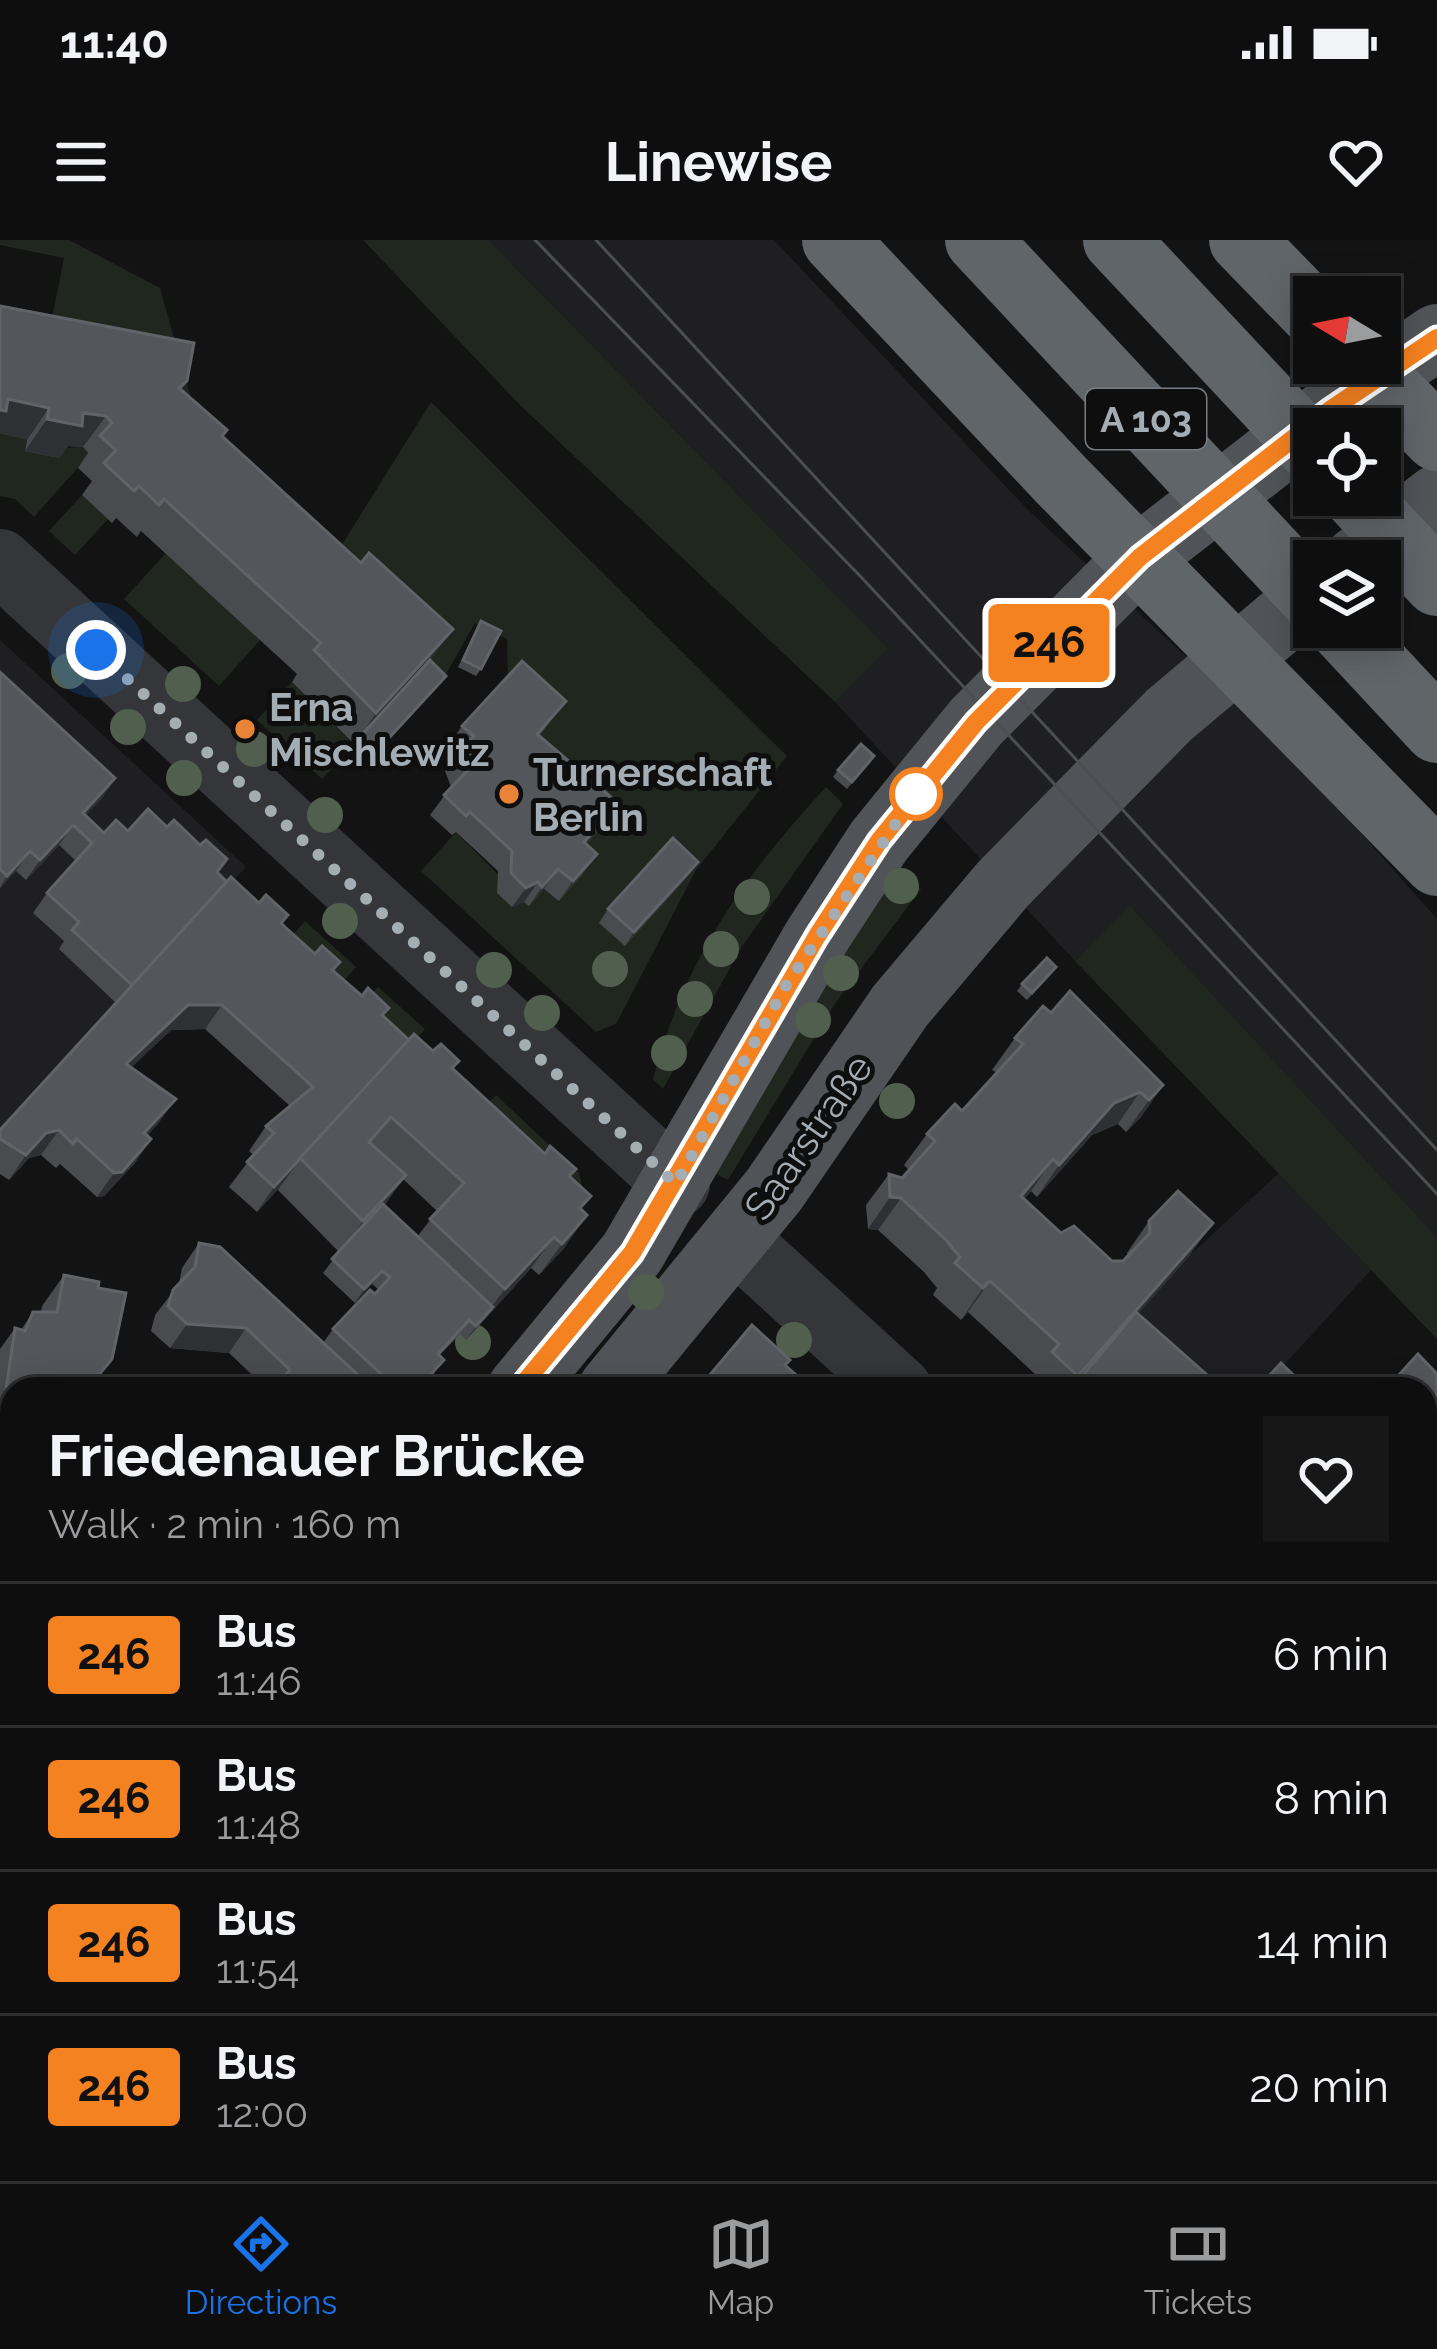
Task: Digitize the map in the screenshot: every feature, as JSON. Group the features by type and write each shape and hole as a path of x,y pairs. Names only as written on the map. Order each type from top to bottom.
{"highway":[{"path":"835,240 1062,482 1437,863"},
{"name":"A 103","path":"978,240 1293,574"},
{"name":"A 103","path":"1116,240 1350,398"},
{"path":"1243,240 1293,292"},
{"path":"1350,398 1437,438"},
{"path":"1375,516 1437,583"},
{"path":"1361,648 1437,730"}],"main road":[{"path":"531,1377 591,1308 676,1184 785,987 914,797 1042,651 1140,557 1437,338"},
{"path":"1382,540 1437,498"},
{"name":"Saarstraße","path":"621,1377 735,1239 900,1006 1003,884 1235,654 1293,611"}],"street":[{"path":"0,562 676,1184"},
{"path":"735,1239 886,1377"}],"shaded area":[{"path":"0,240 69,240 160,288 191,399 184,443 46,349 64,258 0,245"},
{"path":"363,240 489,240 888,648 835,702 519,404"},
{"path":"489,240 774,240 1027,509 1290,753 1437,919 1437,1237 1130,907 1075,961 835,702 887,647"},
{"path":"431,402 787,756 696,870 616,1024 596,1032 421,871 456,832 529,906 544,889 559,900 568,794 508,681 507,639 475,623 441,683 328,567"},
{"path":"0,434 27,440 25,450 83,447 89,455 34,517 15,499 0,496"},
{"path":"82,495 108,519 75,555 49,531"},
{"path":"166,553 261,639 219,686 124,599"},
{"path":"0,640 246,867 0,1136"},
{"path":"292,682 354,745 322,779 257,720"},
{"path":"826,787 843,804 741,948 663,1089 653,1079 700,958 743,887"},
{"path":"895,869 921,889 836,1002 728,1180 716,1174 816,990"},
{"path":"1130,906 1437,1237 1437,1339 1075,961"},
{"path":"305,921 356,967 337,989 274,956"},
{"path":"378,987 425,1029 392,1066 338,1016 359,992 367,1000"},
{"path":"496,1095 579,1173 583,1190 463,1131"},
{"path":"1279,1173 1371,1270 1273,1377 1083,1377 1190,1255"}],"building":[{"path":"0,306 194,343 187,381 179,388 227,430 222,436 361,563 369,553 453,629 376,713 314,650 321,643 164,499 159,505 139,486 134,491 104,463 116,450 100,436 112,423 106,416 83,413 82,426 47,419 49,408 8,399 6,411 0,410"},
{"path":"481,621 501,631 481,669 463,660"},
{"path":"430,660 446,676 375,753 359,738"},
{"name":"Turnerschaft Berlin","path":"522,661 566,701 537,734 619,804 584,842 597,854 573,881 558,869 542,887 538,882 526,888 511,873 512,851 444,795 467,771 459,752 474,736 462,726"},
{"path":"0,672 115,778 83,813 104,833 116,820 128,831 148,809 167,827 174,820 200,845 206,840 227,859 217,872 227,882 132,985 72,930 79,922 47,893 92,843 73,825 40,860 30,851 7,876 0,869"},
{"path":"861,744 874,756 852,782 838,770"},
{"path":"673,838 698,862 634,932 608,909"},
{"path":"231,877 259,903 266,895 288,915 281,923 315,954 322,946 340,962 332,970 362,996 368,988 389,1008 382,1015 409,1040 274,1187 247,1162 274,1133 266,1126 313,1087 222,1005 188,1005 126,1064 176,1099 144,1133 151,1139 122,1172 114,1173 77,1139 73,1144 59,1130 46,1133 26,1155 0,1139 0,1130"},
{"path":"1047,958 1056,967 1032,993 1022,984"},
{"path":"1070,991 1163,1085 1149,1100 1140,1092 1114,1103 1059,1165 1053,1159 1021,1196 1061,1233 1074,1226 1112,1261 1123,1261 1150,1233 1149,1221 1178,1191 1213,1223 1078,1376 1052,1352 1059,1344 990,1281 983,1288 955,1263 960,1257 946,1240 901,1198 890,1197 889,1174 902,1178 935,1141 927,1134 955,1104 962,1111 1023,1044 1015,1038 1043,1006 1051,1013"},
{"path":"414,1034 433,1051 441,1044 459,1061 452,1068 545,1154 550,1146 576,1169 569,1176 591,1196 580,1208 587,1215 562,1244 554,1237 505,1289 430,1219 464,1183 391,1117 369,1142 406,1175 363,1221 300,1158"},
{"path":"383,1204 493,1307 476,1326 469,1320 438,1354 444,1360 428,1377 384,1377 333,1329 370,1290 375,1294 390,1277 382,1271 364,1289 332,1259"},
{"path":"199,1243 220,1247 360,1377 283,1377 290,1370 246,1328 187,1324 168,1306 173,1290 195,1267"},
{"path":"64,1275 126,1293 112,1359 97,1377 8,1377 15,1328 25,1331 33,1312 57,1312"},
{"path":"1136,1312 1209,1377 1081,1377"},
{"path":"752,1325 790,1360 785,1365 798,1377 708,1377"},
{"path":"1418,1354 1437,1374 1437,1377 1397,1377"},
{"path":"1281,1363 1296,1377 1268,1377"}],"tram line":[{"path":"535,240 862,578 1437,1194"},
{"path":"596,240 1437,1150"}],"bus line":[{"name":"246","path":"530,1377 577,1327 632,1253 817,936 879,841 976,722 1140,557 1330,410 1437,338"}],"place":[{"name":"Erna Mischlewitz","path":"245,729"},
{"name":"Turnerschaft Berlin","path":"509,794"}],"route":[{"path":"96,650 676,1184 785,987 879,841 916,794"}]}
